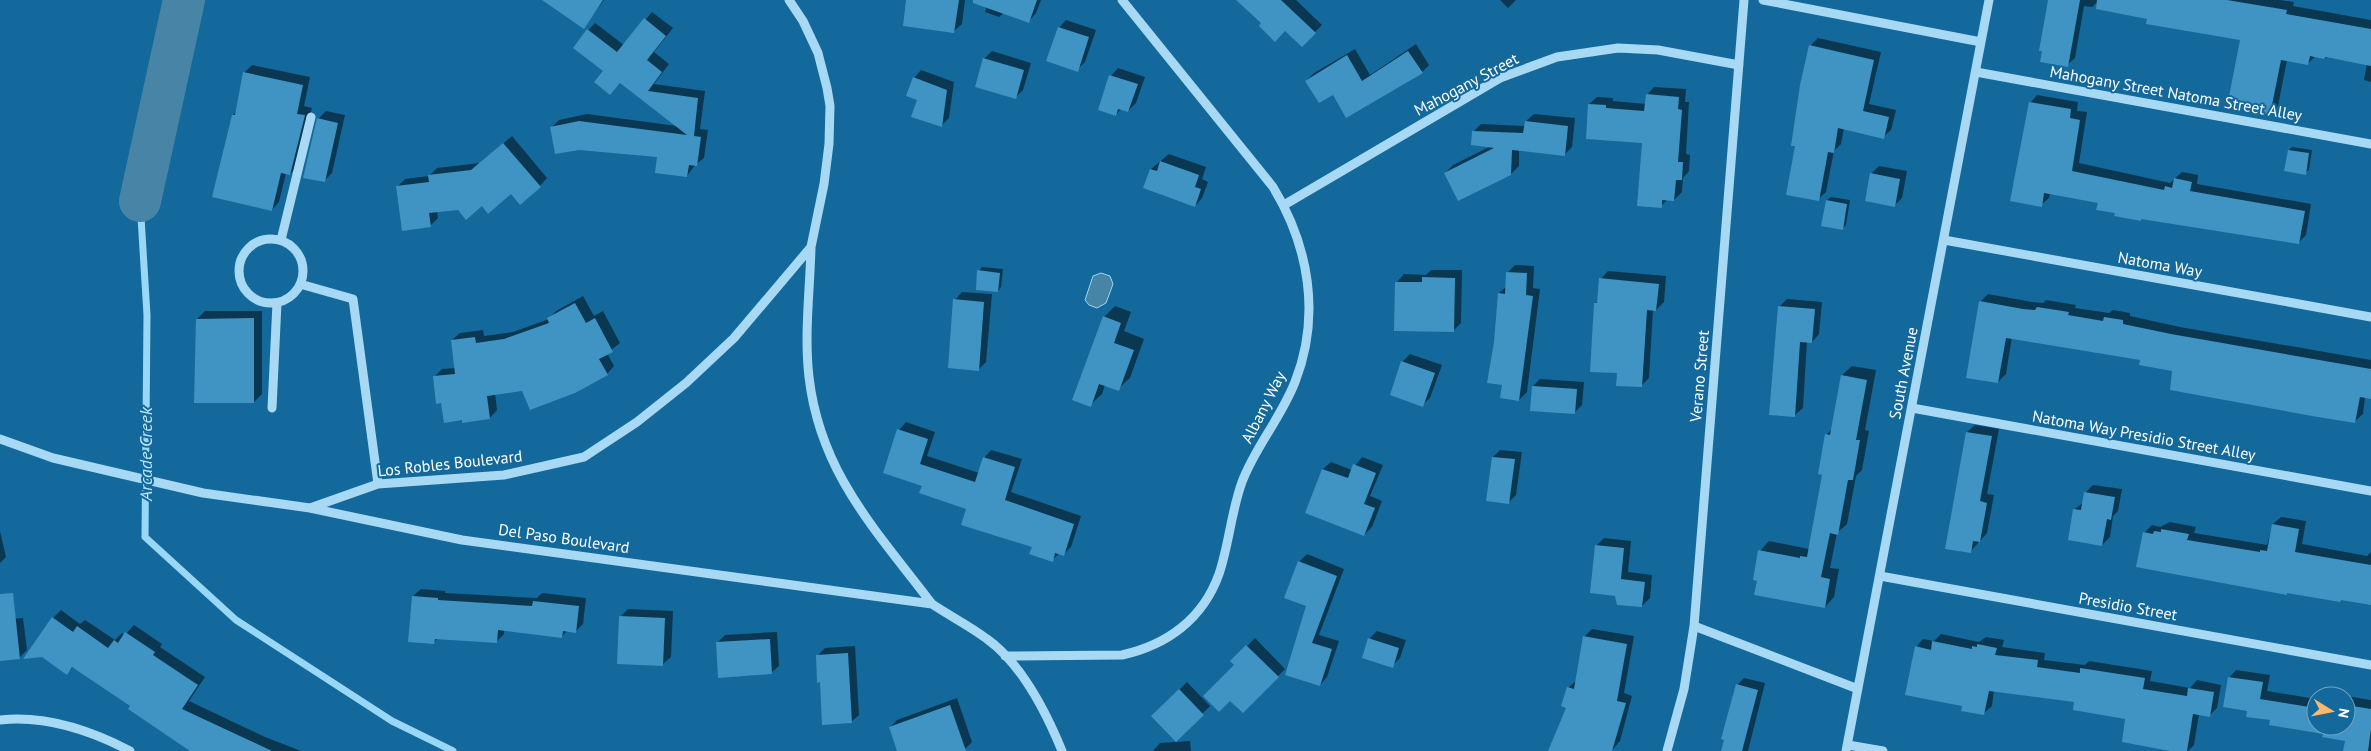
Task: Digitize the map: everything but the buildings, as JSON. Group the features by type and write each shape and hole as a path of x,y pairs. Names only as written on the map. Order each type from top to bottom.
{"street":[{"name":"Los Robles Boulevard","path":"789,0 803,21 818,53 830,106 829,144 825,176 811,247 809,376 815,412 826,448 842,482 862,513 932,604"},
{"name":"Albany Way","path":"1005,656 1122,655 1138,651 1169,638 1189,622 1205,603 1220,573 1230,520 1242,482 1295,382 1306,347 1308,283 1304,256 1284,205 1273,187 1122,0"},
{"name":"Verano Street","path":"1667,751 1684,689 1694,626 1744,0"},
{"path":"1763,0 1981,42"},
{"name":"South Avenue","path":"1847,748 1989,0"},
{"name":"Mahogany Street","path":"1284,205 1500,78 1557,57 1618,48 1650,49 1678,52 1739,65"},
{"name":"Mahogany Street Natoma Street Alley","path":"1976,72 2371,144"},
{"path":"281,240 311,117"},
{"path":"281,240 298,253 302,263 303,274 300,284 295,293 277,303 266,303 256,300 248,293 239,274 244,254 260,241 281,240"},
{"name":"Natoma Way","path":"1944,240 2371,317"},
{"name":"Los Robles Boulevard","path":"310,508 378,484 504,474 584,457 638,422 686,383 734,338 811,247"},
{"path":"300,284 352,299 378,484"},
{"path":"272,408 277,303"},
{"name":"Natoma Way Presidio Street Alley","path":"1912,408 2371,491"},
{"name":"Del Paso Boulevard","path":"0,439 53,458 203,493 310,508 462,540 932,604 989,640 1005,656 1030,687 1062,751"},
{"name":"Presidio Street","path":"1880,576 2371,665"},
{"path":"1694,626 1858,689"},
{"path":"0,720 26,719 65,725 102,736 130,751"},
{"path":"1847,748 1883,751"}],"water":[{"path":"1101,273 1110,276 1113,284 1106,303 1097,308 1089,305 1085,300 1093,276"}],"waterway":[{"name":"Arcade Creek","path":"140,201 184,0"},
{"name":"Arcade Creek","path":"140,201 147,315 145,537 236,620 392,721 453,751"}]}
